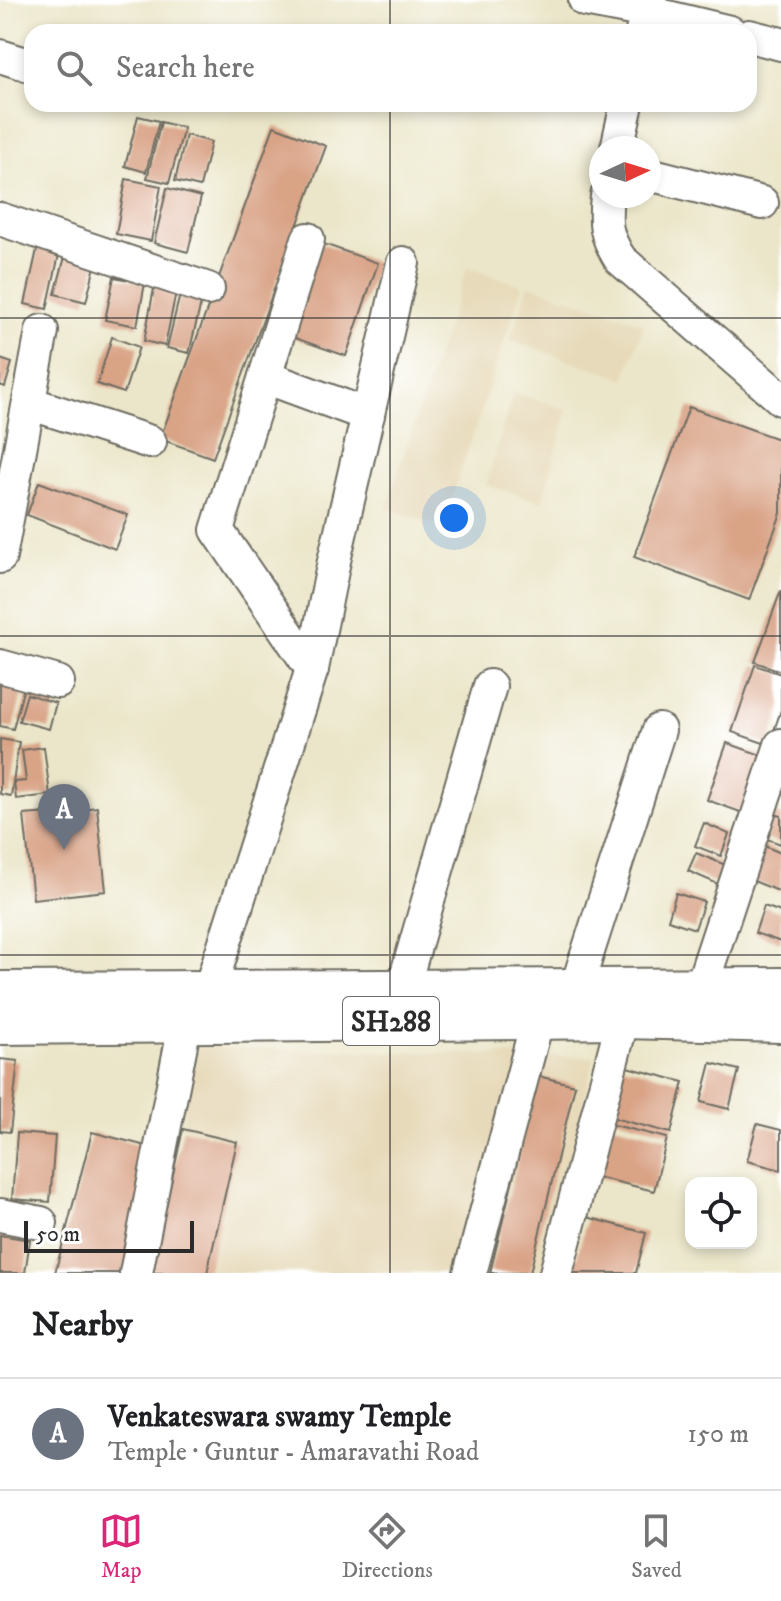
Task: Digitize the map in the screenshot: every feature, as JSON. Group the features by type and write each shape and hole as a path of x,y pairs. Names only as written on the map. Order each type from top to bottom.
{"main road":[{"name":"SH288","path":"0,992 781,988"},
{"name":"SH288","path":"0,1024 538,1018 781,1022"}],"street":[{"path":"585,0 690,24"},
{"path":"757,38 781,44"},
{"path":"0,56 24,64"},
{"path":"620,136 625,112"},
{"path":"661,177 762,203"},
{"path":"606,208 609,242 620,259 781,399"},
{"path":"0,219 208,289"},
{"path":"308,239 217,530 312,669"},
{"path":"209,992 312,669 403,263"},
{"path":"0,557 42,331"},
{"path":"265,377 368,415"},
{"path":"29,403 150,442"},
{"path":"0,666 58,682"},
{"path":"402,991 490,686"},
{"path":"576,989 659,730"},
{"path":"701,988 781,745"},
{"path":"470,1273 538,1018"},
{"path":"556,1273 623,1018"},
{"path":"136,1273 185,1024"},
{"path":"0,1215 41,1223"}],"shaded area":[{"path":"467,267 523,286 442,527 386,508"},
{"path":"529,285 644,324 625,379 510,340"},
{"path":"513,393 568,409 542,502 486,485"},
{"path":"190,1047 594,1057 543,1273 151,1273 183,1129"}],"building":[{"path":"138,116 159,121 146,172 125,166"},
{"path":"161,122 184,128 169,183 147,178"},
{"path":"274,126 326,146 213,458 160,439"},
{"path":"186,135 211,142 200,187 175,181"},
{"path":"126,179 161,186 151,241 116,234"},
{"path":"167,188 201,197 188,252 154,243"},
{"path":"321,243 378,263 346,356 289,336"},
{"path":"38,245 60,250 47,309 25,304"},
{"path":"66,253 96,262 86,302 55,294"},
{"path":"114,277 145,283 137,326 105,320"},
{"path":"155,283 177,287 165,346 144,341"},
{"path":"181,290 203,295 189,353 167,348"},
{"path":"112,337 139,347 124,393 97,384"},
{"path":"0,359 12,363 5,387 0,385"},
{"path":"689,407 781,440 781,513 749,600 634,557"},
{"path":"39,482 128,515 115,549 27,515"},
{"path":"781,590 781,671 755,662"},
{"path":"755,665 781,674 781,710 769,745 732,732"},
{"path":"0,680 24,687 13,729 0,726"},
{"path":"27,694 56,703 49,729 19,721"},
{"path":"0,739 19,742 11,796 0,794"},
{"path":"727,743 764,756 743,813 707,800"},
{"path":"44,747 50,795 16,799 14,782 26,781 22,750"},
{"path":"72,801 73,810 97,807 106,891 33,899 24,815 48,813 47,804"},
{"path":"764,810 781,816 781,844 755,835"},
{"path":"704,823 729,834 721,856 695,846"},
{"path":"755,842 781,853 781,892 741,876"},
{"path":"696,853 728,866 720,885 688,871"},
{"path":"676,893 704,902 695,929 668,920"},
{"path":"764,906 781,912 781,942 755,933"},
{"path":"0,1059 18,1061 10,1132 0,1131"},
{"path":"711,1063 739,1070 729,1109 701,1102"},
{"path":"623,1066 684,1082 671,1133 610,1117"},
{"path":"538,1076 575,1085 530,1273 490,1273"},
{"path":"610,1124 667,1138 654,1191 597,1177"},
{"path":"757,1124 781,1130 781,1170 747,1161"},
{"path":"183,1129 237,1142 207,1273 151,1273"},
{"path":"92,1132 150,1147 128,1273 55,1273"},
{"path":"17,1133 55,1136 50,1202 12,1199"},
{"path":"587,1217 646,1233 636,1273 573,1273"},
{"path":"0,1235 30,1240 25,1273 0,1273"}],"place":[{"name":"Venkateswara swamy Temple","path":"64,850"}]}
